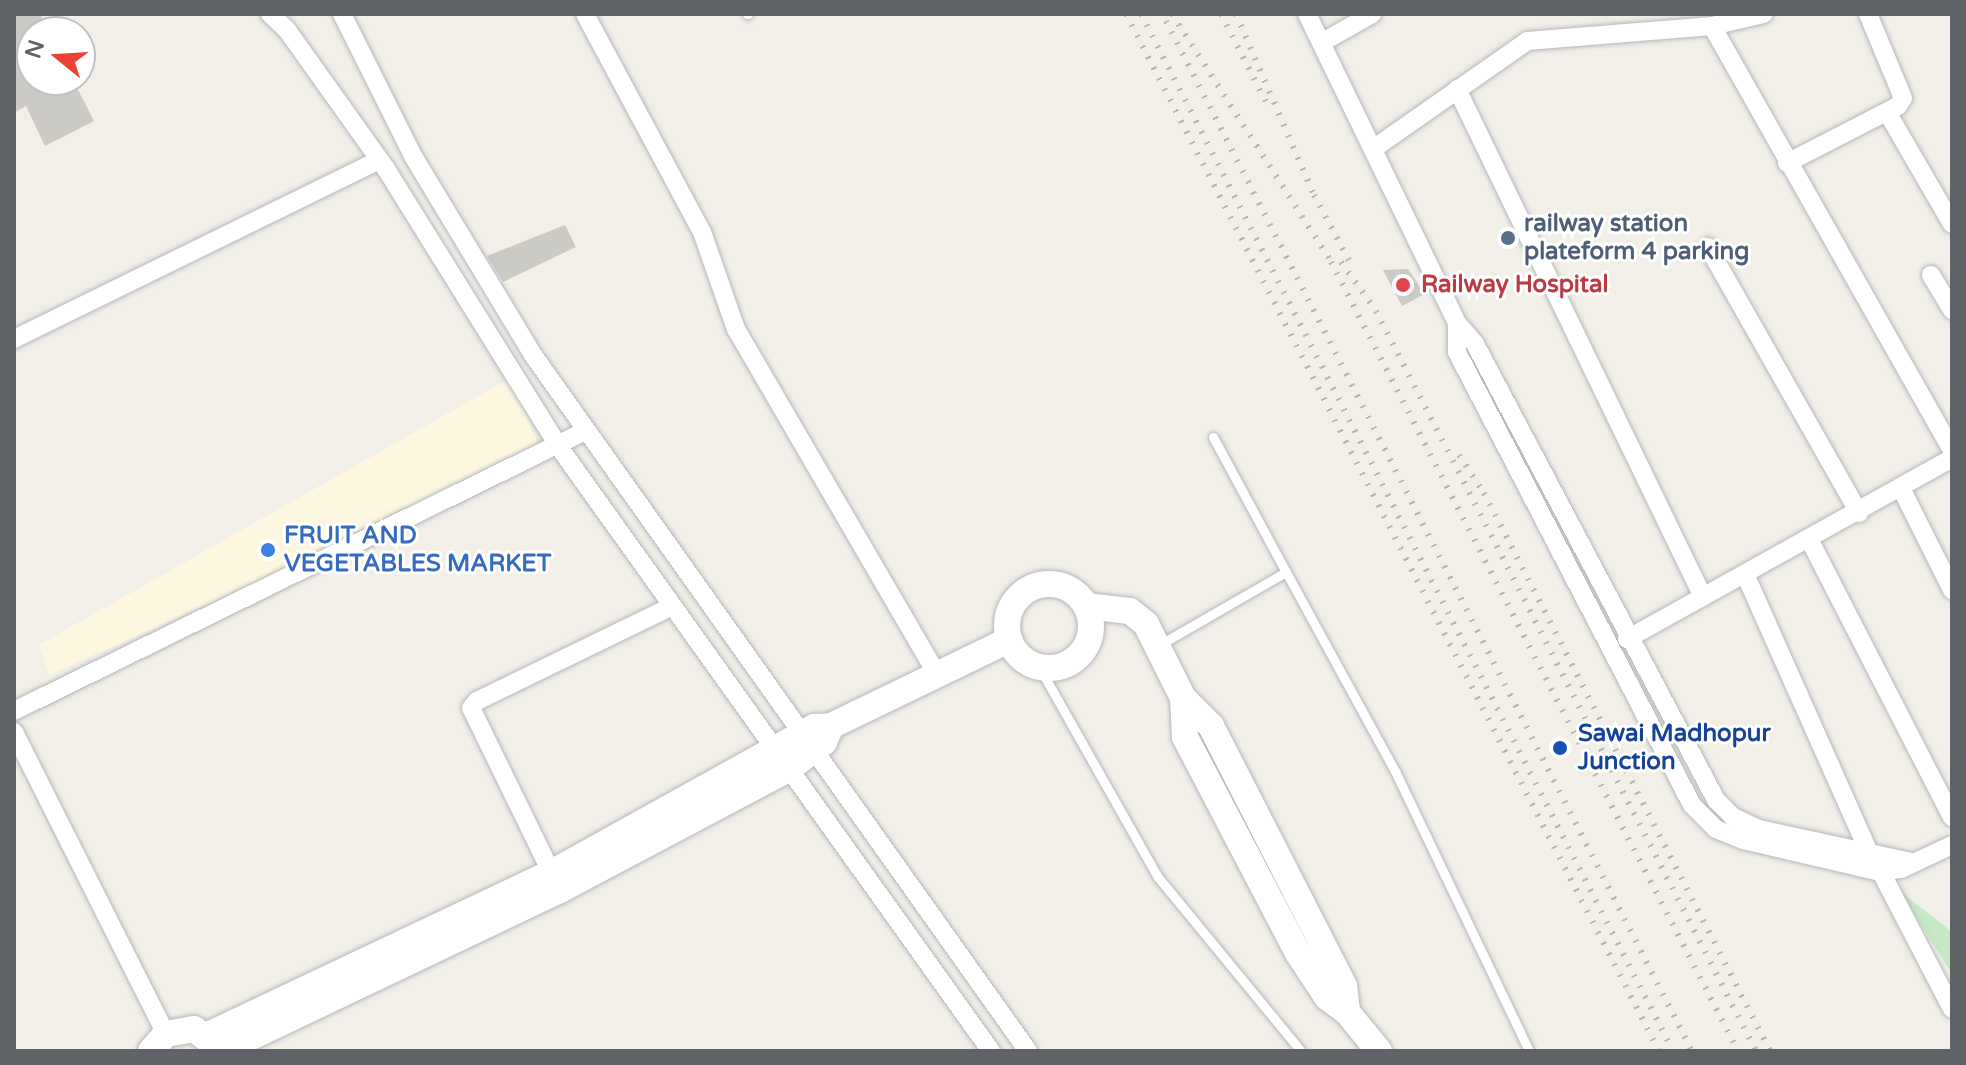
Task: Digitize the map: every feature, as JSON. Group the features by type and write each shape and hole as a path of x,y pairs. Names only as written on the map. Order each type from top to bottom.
{"street":[{"path":"270,14 287,30 383,164 559,447 991,1051"},
{"path":"342,14 413,156 463,244 585,431 1028,1051"},
{"path":"585,14 702,232 736,329 936,672"},
{"path":"1307,14 1457,323 1475,344 1627,639 1704,779 1733,817 1759,829 1911,862"},
{"path":"1321,43 1372,14"},
{"path":"1373,149 1527,41 1712,26 1764,14"},
{"path":"1787,163 1887,112 1903,98 1868,14"},
{"path":"1712,26 1952,451"},
{"path":"1457,89 1703,597"},
{"path":"1887,112 1952,224"},
{"path":"14,339 383,164 413,156"},
{"path":"1708,247 1859,513"},
{"path":"1931,275 1952,310"},
{"path":"1457,323 1457,352 1692,805 1716,829 1743,840 1881,872 1952,845"},
{"path":"14,711 559,447 585,431"},
{"path":"1627,639 1902,490 1952,458"},
{"path":"1902,490 1950,583"},
{"path":"1809,539 1952,817"},
{"path":"1745,574 1870,855"},
{"path":"1052,583 1077,594 1086,606 1090,633 1077,656 1053,668 1026,662 1009,640 1008,612 1025,590 1052,583"},
{"path":"1086,606 1130,611 1146,624 1183,698 1185,737 1298,953 1327,997 1347,1012 1379,1051"},
{"path":"556,882 471,708 477,701 671,607"},
{"path":"14,732 158,1042 194,1029 217,1046 556,882 783,759 831,726 936,672 1009,640"},
{"path":"1881,872 1952,1009"}],"lane":[{"path":"1213,437 1395,771 1529,1051"},
{"path":"1159,646 1286,572"},
{"path":"1039,667 1158,877 1301,1051"}],"shaded area":[{"name":"FRUIT AND VEGETABLES MARKET","path":"512,377 542,455 49,675 39,645"}],"green space":[{"path":"1900,891 1952,932 1952,974"}],"building":[{"path":"14,14 40,14 16,16 16,96 81,96 94,121 45,146 26,106 14,113"},
{"path":"565,225 576,247 503,282 487,256"},
{"path":"1408,269 1425,294 1402,306 1383,270"}],"railway":[{"path":"1126,14 1659,1051"},
{"path":"1141,14 1673,1051"},
{"path":"1172,14 1331,262 1738,1051"},
{"path":"1221,14 1268,106"},
{"path":"1236,14 1314,195 1353,268"},
{"path":"1166,21 1692,1051"},
{"path":"1341,262 1376,311 1756,1051"},
{"path":"1459,455 1484,493 1770,1051"}],"place":[{"name":"railway station plateform 4 parking","path":"1508,238"},
{"name":"Railway Hospital","path":"1403,285"},
{"name":"FRUIT AND VEGETABLES MARKET","path":"268,550"},
{"name":"Sawai Madhopur Junction","path":"1560,748"}]}
